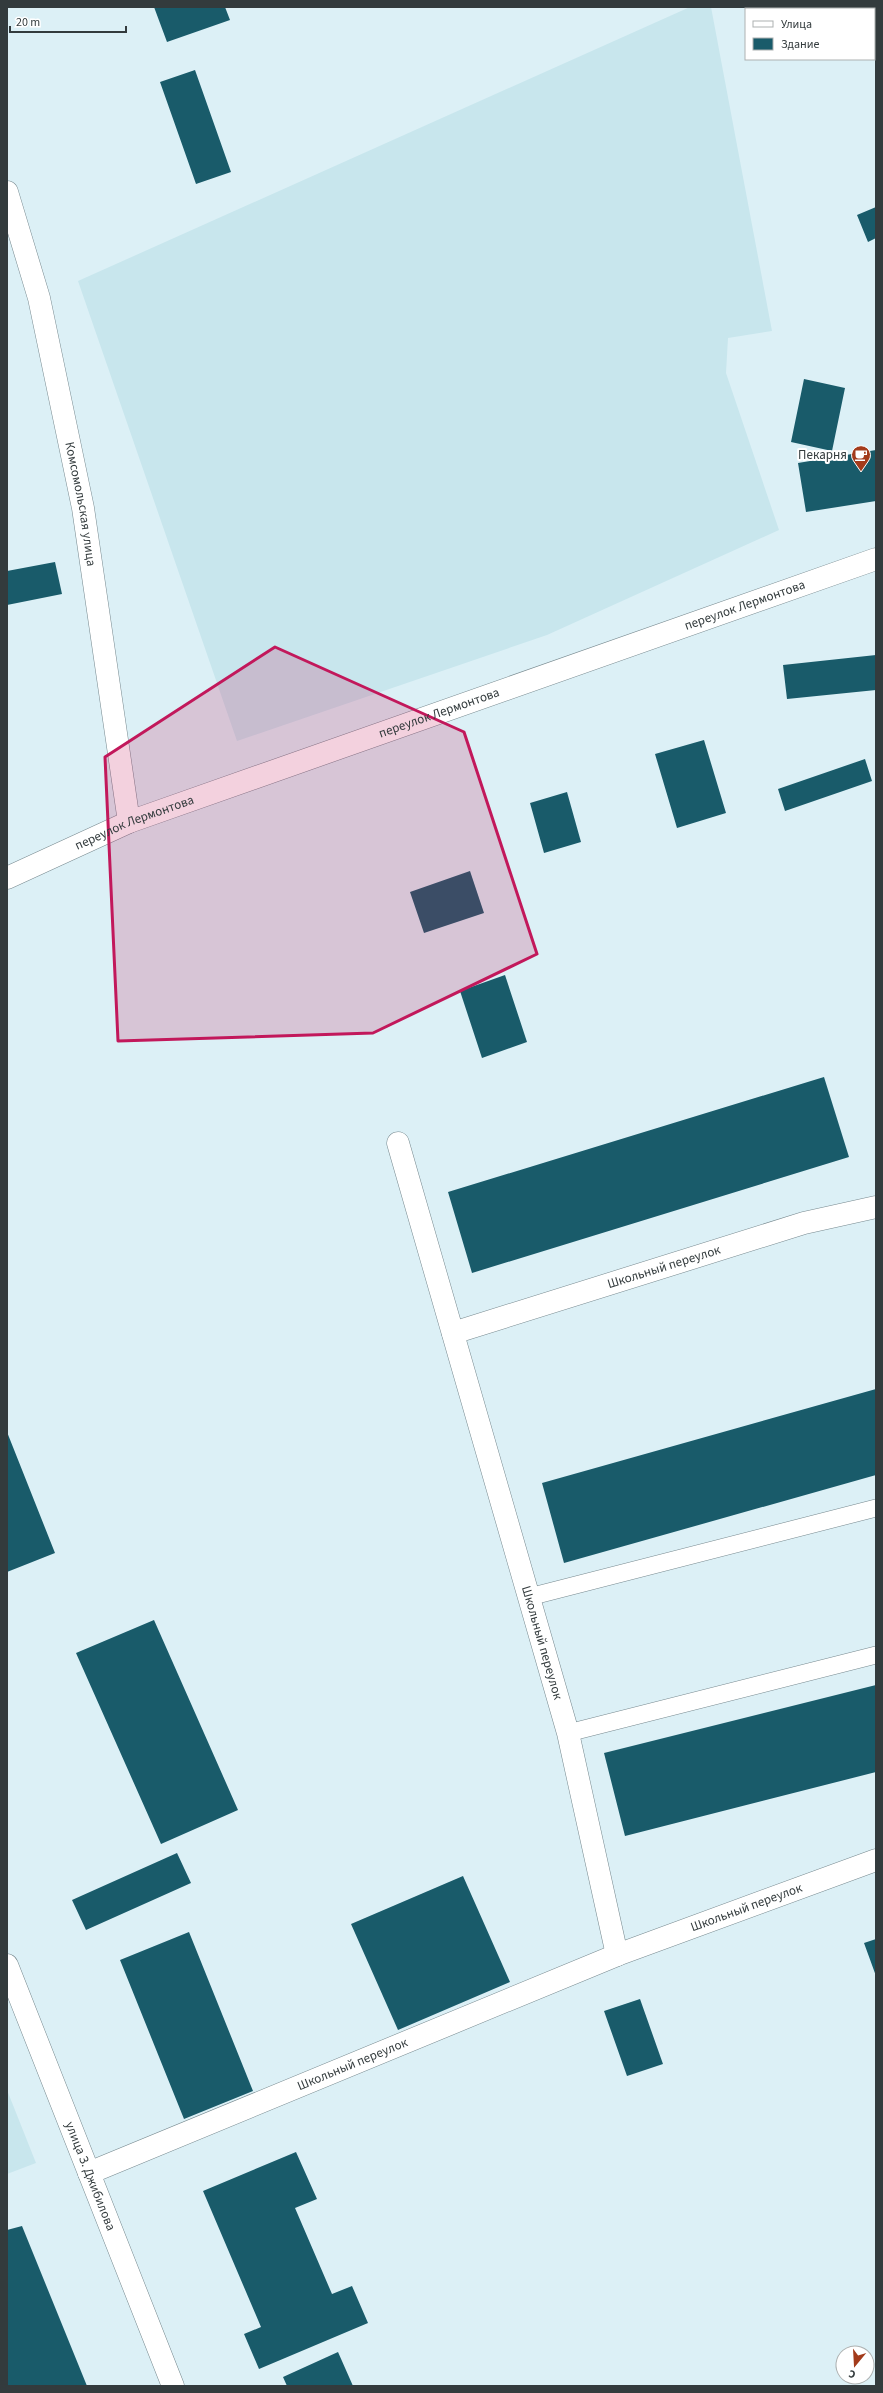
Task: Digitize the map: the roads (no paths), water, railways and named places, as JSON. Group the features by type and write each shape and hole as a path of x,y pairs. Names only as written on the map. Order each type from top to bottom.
{"street":[{"name":"Комсомольская улица","path":"7,192 39,298 83,508 129,822"},
{"name":"переулок Лермонтова","path":"7,878 129,822 876,559"},
{"name":"Школьный переулок","path":"398,1143 568,1733 617,1955"},
{"name":"Школьный переулок","path":"453,1333 804,1223 876,1207"},
{"name":"Школьный переулок","path":"89,2174 617,1955 876,1860"},
{"name":"улица З. Джибилова","path":"7,1965 173,2386"}],"lane":[{"path":"529,1597 876,1508"},
{"path":"568,1733 876,1655"}],"place":[{"name":"Пекарня","path":"861,472"}]}
